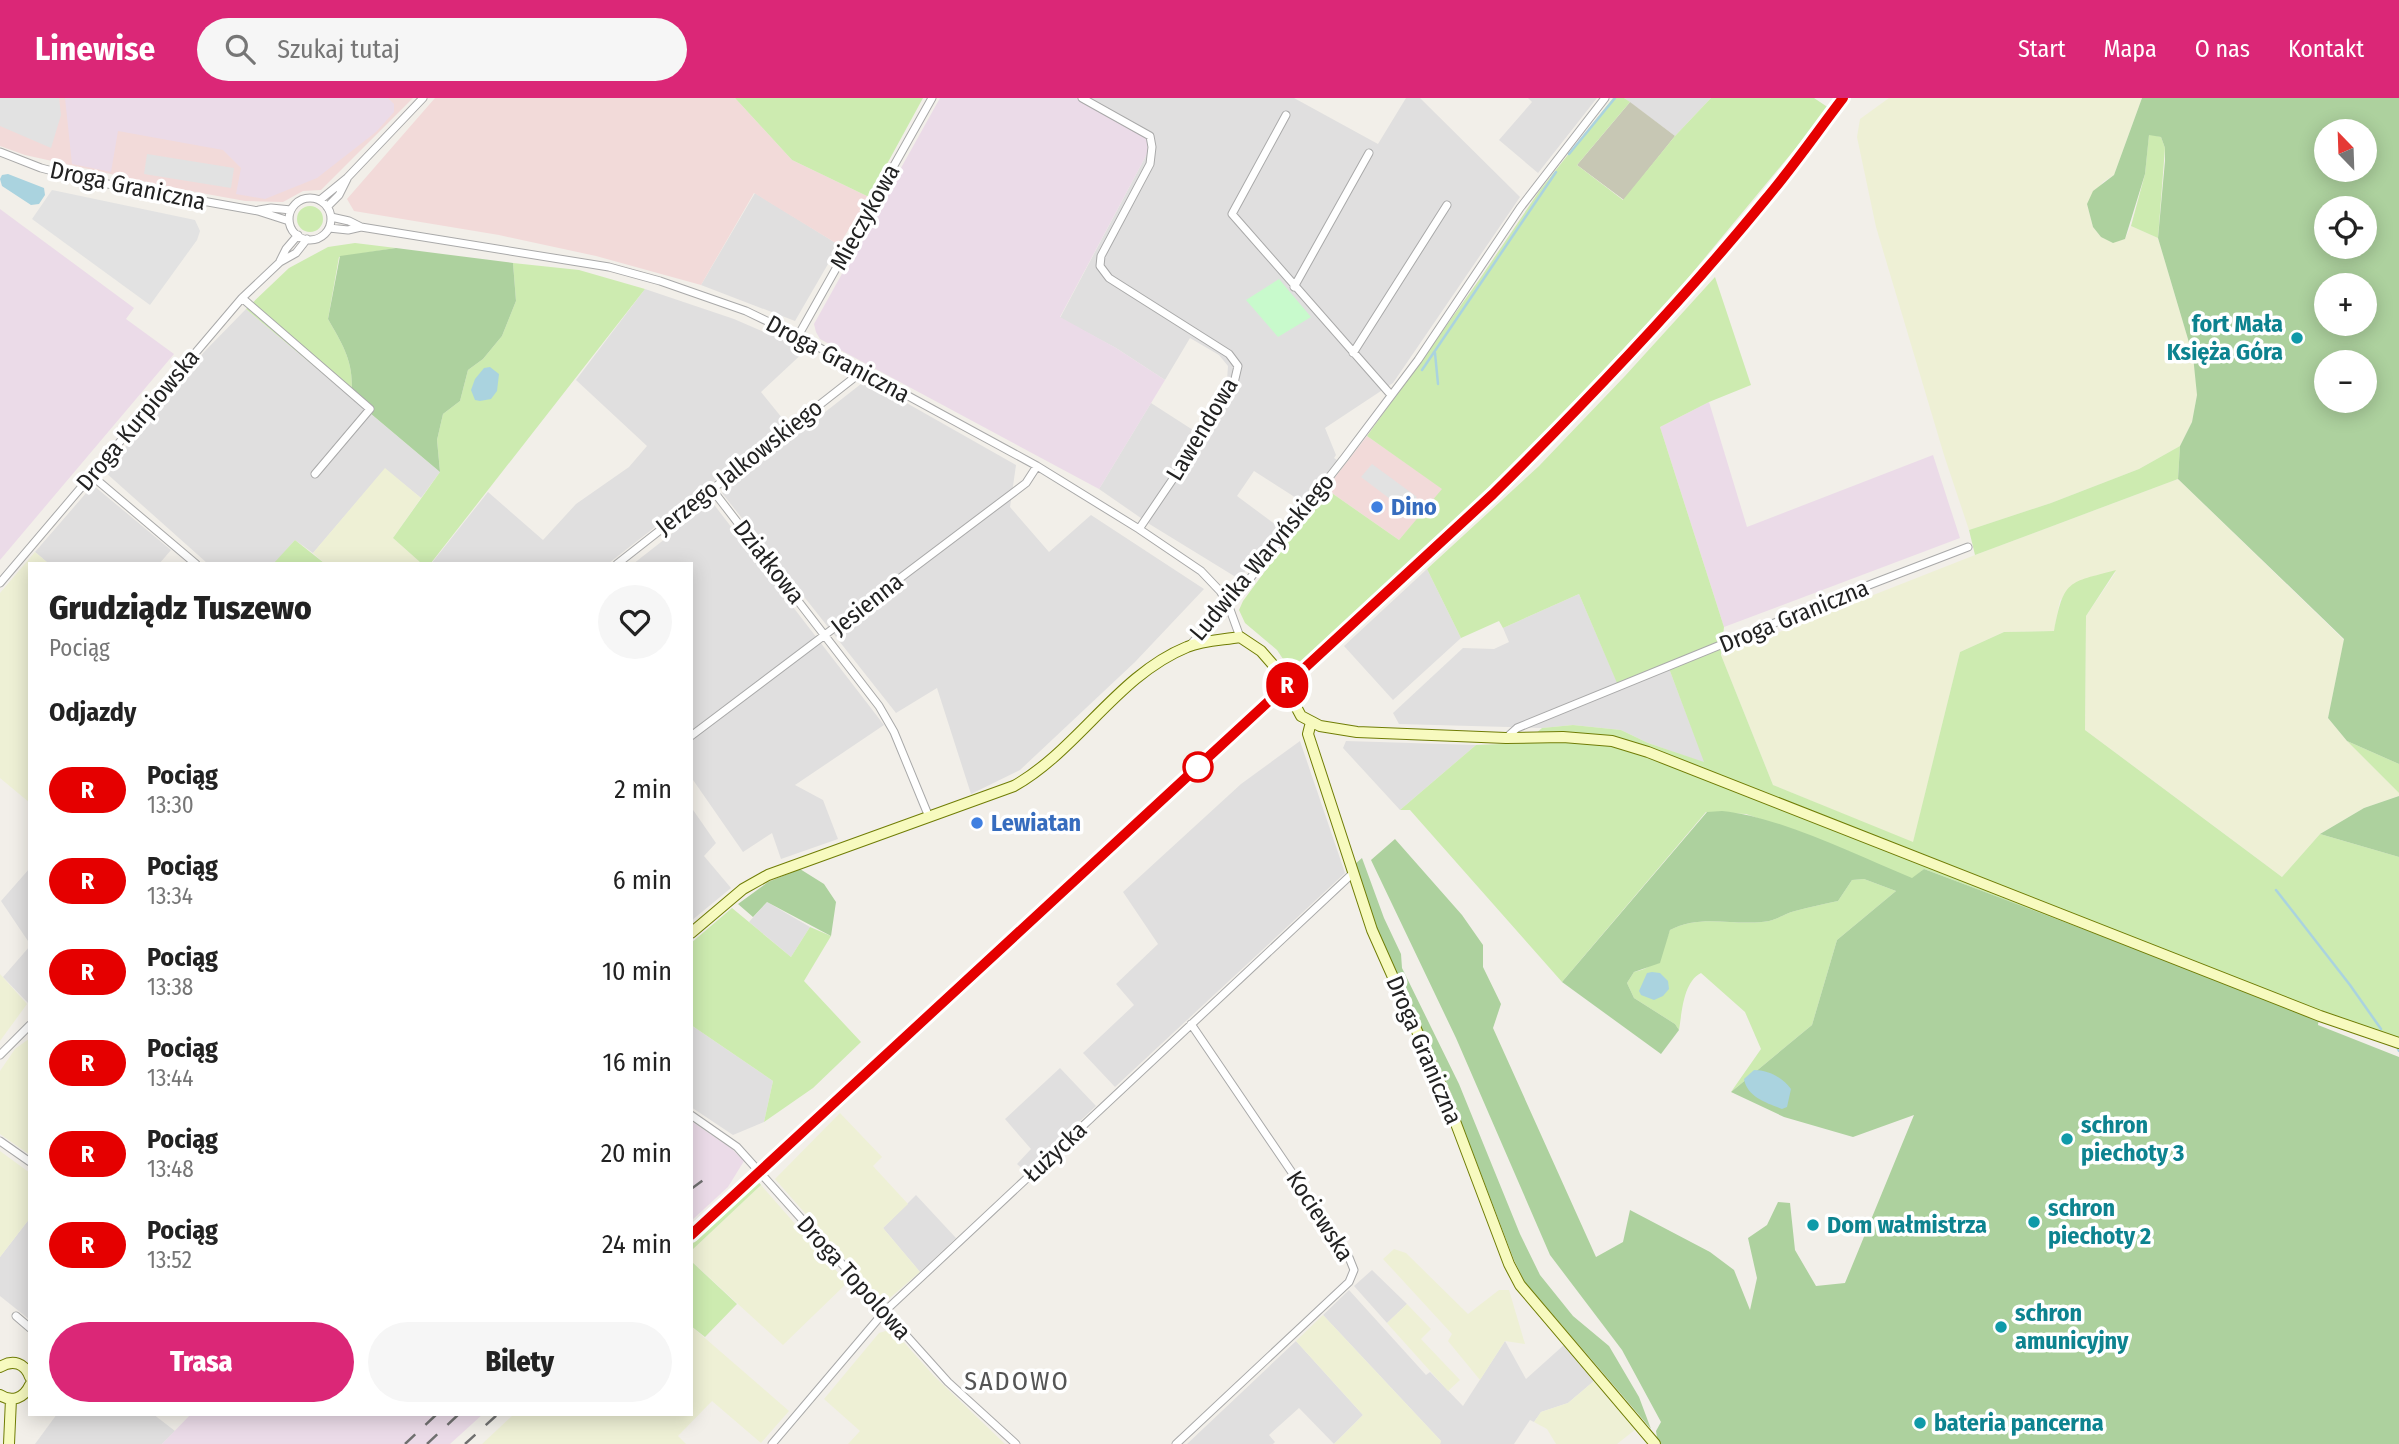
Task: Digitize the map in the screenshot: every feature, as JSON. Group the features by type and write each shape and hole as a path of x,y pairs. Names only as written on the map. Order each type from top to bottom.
{"street":[{"path":"320,200 347,178 423,98"},
{"name":"Mieczykowa","path":"798,336 932,98"},
{"name":"Lawendowa","path":"1082,98 1150,136 1152,147 1150,164 1101,256 1100,266 1109,278 1229,354 1238,366 1234,383 1217,414 1139,529"},
{"name":"Ludwika Waryńskiego","path":"693,931 743,889 768,875 993,795 1033,775 1136,679 1154,665 1189,646 1228,604 1290,528 1418,360 1520,208 1605,98"},
{"path":"1286,115 1232,214 1391,395"},
{"name":"Droga Graniczna","path":"0,152 41,168 91,181 258,211 289,221"},
{"path":"1294,287 1368,153"},
{"path":"327,207 339,195 347,178"},
{"path":"313,198 320,200 327,207 331,217 329,228 320,237 307,239 298,235 289,221 291,210 300,200 313,198"},
{"path":"1353,354 1447,205"},
{"name":"Droga Graniczna","path":"258,211 271,208 291,210"},
{"name":"Droga Graniczna","path":"331,217 361,227 609,267 660,281 746,311 861,369 1037,466 1139,529 1201,571 1220,591 1228,604 1240,637"},
{"name":"Droga Graniczna","path":"329,228 348,230 361,227"},
{"name":"Droga Kurpiowska","path":"280,262 286,249 298,235"},
{"name":"Droga Kurpiowska","path":"0,583 242,298 280,262 296,253 307,239"},
{"path":"242,298 370,409 314,474"},
{"name":"Jerzego Jalkowskiego","path":"619,562 855,377 861,369"},
{"name":"Jesienna","path":"693,735 1026,483 1037,466"},
{"path":"91,475 194,562"},
{"name":"Działkowa","path":"711,488 826,635 887,719 929,817"},
{"name":"Droga Graniczna","path":"1506,738 1517,728 1968,547"},
{"path":"1189,646 1240,637 1261,651 1275,667 1297,710 1320,726 1357,732 1506,738 1563,737 1612,741 1648,752 2320,1016 2399,1043"},
{"name":"Droga Graniczna","path":"1311,722 1308,734 1372,930 1444,1092 1514,1274 1520,1285 1655,1444"},
{"name":"Łużycka","path":"772,1444 884,1312 1353,873"},
{"name":"Kociewska","path":"1176,1444 1349,1282 1354,1270 1348,1255 1191,1024"},
{"path":"0,1055 28,1027"},
{"name":"Droga Topolowa","path":"693,1116 737,1147 884,1312 964,1397 1016,1444"},
{"path":"0,1141 28,1161"},
{"path":"16,1316 28,1326"},
{"path":"0,1367 14,1362 28,1372"},
{"path":"9,1444 6,1397 23,1396 28,1388"}],"shaded area":[{"path":"0,98 413,98 321,190 303,191 283,202 245,201 174,188 25,155 0,146"},
{"path":"0,98 59,98 61,115 51,148 0,126"},
{"path":"65,98 388,98 394,104 394,112 376,132 317,178 265,199 236,194 241,168 223,150 118,131 111,172 72,164"},
{"path":"435,98 735,98 792,160 869,197 839,245 754,193 701,285 596,256 499,235 354,211 347,199"},
{"path":"940,98 1076,98 1147,138 1148,152 1060,317 1116,348 1165,380 1099,489 820,339 816,332 814,324"},
{"path":"1076,98 1294,98 1378,144 1406,98 1420,98 1520,197 1393,383 1325,428 1336,455 1334,458 1337,460 1304,503 1254,471 1237,496 1280,528 1239,579 1151,525 1099,489 1151,403 1196,432 1227,380 1228,366 1219,355 1190,338 1165,380 1116,348 1060,318 1148,152 1147,137"},
{"path":"1528,98 1597,98 1538,173 1499,140 1532,102"},
{"path":"1624,98 1711,98 1675,136"},
{"path":"1889,98 2142,98 2114,175 2103,182 2087,204 2093,227 2101,237 2113,242 2125,239 2131,226 2158,238 2193,356 2196,382 2197,395 2192,422 2180,446 2139,469 2051,503 1969,530 1876,227 1857,137 1860,119"},
{"path":"1630,102 1675,136 1624,200 1577,165"},
{"path":"147,154 234,168 231,188 144,174"},
{"path":"52,190 195,220 200,231 197,240 150,305 32,219"},
{"path":"755,193 839,245 795,321 701,285"},
{"path":"0,209 134,308 126,319 174,354 0,560"},
{"path":"645,289 734,319 806,350 761,392 787,424 610,562 433,562 488,492 543,540 576,504 629,467 647,446 576,380"},
{"path":"246,309 440,472 421,498 385,469 313,553 295,540 276,562 206,562 105,472 204,352"},
{"path":"866,380 1016,465 1010,507 1049,552 1091,515 1204,589 1135,662 1020,770 971,794 937,688 896,713 722,493"},
{"path":"1709,402 1747,527 1933,455 1960,538 1724,627 1660,427"},
{"path":"1367,436 1443,489 1399,540 1326,489"},
{"path":"1372,464 1417,497 1406,511 1361,477"},
{"path":"385,468 421,498 393,538 420,562 323,562 313,553"},
{"path":"2178,479 2344,640 2328,718 2399,796 2364,808 2320,834 2282,877 2085,730 2086,616 2116,572 2060,600 2054,631 2004,632 1960,652 1913,843 1773,785 1721,655"},
{"path":"93,485 171,550 161,562 47,562 35,552"},
{"path":"712,502 884,725 795,785 823,800 838,839 781,859 772,833 743,852 693,780 693,562 636,562"},
{"path":"35,552 47,562 28,562 28,801 0,778 0,593"},
{"path":"1427,569 1461,638 1393,700 1344,646"},
{"path":"1579,594 1617,682 1667,663 1705,763 1648,743 1621,730 1573,725 1542,728 1399,724 1393,713 1463,648 1494,649 1509,642 1503,628"},
{"path":"1300,741 1345,873 1115,1087 1083,1053 1134,1005 1116,984 1158,944 1123,892 1241,784"},
{"path":"1346,741 1476,745 1400,810 1343,748"},
{"path":"693,810 716,843 704,856 731,888 693,919"},
{"path":"28,870 28,941 1,901"},
{"path":"767,902 810,927 791,957 749,922"},
{"path":"28,948 28,1003 3,977"},
{"path":"0,974 27,1004 0,1041"},
{"path":"693,1026 773,1081 764,1122 733,1135 693,1108"},
{"path":"28,1039 28,1154 0,1134 0,1071 15,1049"},
{"path":"1060,1068 1096,1106 1026,1172 1017,1164 1031,1149 1005,1119"},
{"path":"840,1113 882,1157 873,1166 908,1204 883,1228 920,1272 884,1303 775,1179"},
{"path":"693,1122 732,1149 744,1161 728,1187 693,1219"},
{"path":"0,1151 28,1172 28,1221 0,1257"},
{"path":"761,1185 847,1283 783,1345 693,1263 693,1249"},
{"path":"916,1195 956,1238 920,1272 883,1228"},
{"path":"28,1221 28,1318 0,1296 0,1257"},
{"path":"1394,1249 1406,1253 1468,1314 1499,1290 1509,1290 1525,1344 1505,1341 1480,1380 1448,1341 1452,1334 1383,1259"},
{"path":"1372,1270 1407,1304 1387,1323 1354,1286"},
{"path":"1349,1290 1426,1375 1430,1372 1463,1406 1505,1341 1526,1379 1565,1344 1594,1381 1568,1403 1541,1412 1534,1422 1530,1420 1514,1444 1440,1444 1441,1441 1323,1315"},
{"path":"1407,1304 1431,1329 1421,1339 1460,1380 1448,1391 1387,1323"},
{"path":"1323,1315 1441,1441 1440,1444 1334,1444 1363,1415 1296,1341"},
{"path":"693,1328 789,1411 761,1443 712,1401 678,1436 686,1444 482,1444 512,1416 693,1416"},
{"path":"892,1329 934,1376 1005,1444 848,1444 860,1431 824,1399 879,1333"},
{"path":"1296,1341 1363,1415 1334,1444 1299,1408 1269,1435 1275,1442 1273,1444 1187,1444"},
{"path":"1594,1381 1636,1429 1617,1444 1556,1444 1547,1429 1534,1422 1541,1412 1568,1403"},
{"path":"56,1416 156,1416 175,1431 162,1444 35,1444"},
{"path":"189,1416 481,1416 450,1444 162,1444"}],"green space":[{"path":"735,98 923,98 869,197 792,160"},
{"path":"1613,98 1624,98 1630,102 1577,165 1623,200 1675,136 1711,98 1814,98 1829,108 1669,301 1517,461 1332,636 1291,671 1277,650 1245,623 1239,610 1243,601 1326,489 1399,540 1442,489 1367,436 1540,190"},
{"name":"fort Mała Księża Góra","path":"2142,98 2399,98 2399,764 2347,741 2328,718 2344,639 2178,479 2180,446 2192,422 2197,395 2193,356 2158,238 2165,161 2165,148 2161,137 2149,135 2145,174 2125,239 2113,243 2101,237 2093,227 2087,204 2093,191 2114,175"},
{"path":"2149,134 2161,137 2165,148 2158,238 2131,226 2145,174"},
{"path":"310,206 319,210 323,219 319,228 310,232 301,228 297,219 301,210"},
{"path":"355,243 396,248 339,257 328,319 350,365 351,397 246,309 289,268 328,247"},
{"path":"396,248 513,263 516,301 502,336 483,359 468,370 460,401 443,414 437,440 440,472 351,397 350,365 328,319 340,256"},
{"path":"513,263 579,270 645,289 432,562 420,562 393,538 440,472 437,440 443,414 460,401 468,370 483,359 502,336 516,301"},
{"path":"1715,277 1751,385 1709,402 1660,427 1724,627 1721,655 1773,785 1913,842 1960,652 2004,632 2054,631 2061,601 2071,586 2078,581 2116,570 2086,616 2085,730 2282,877 2320,834 2399,857 2399,1049 1924,869 1912,879 1819,840 1746,814 1706,812 1562,982 1410,810 1400,810 1476,745 1525,743 1542,728 1573,725 1621,730 1648,743 1704,762 1667,663 1617,683 1579,594 1503,628 1499,621 1461,638 1427,569 1539,466"},
{"path":"1279,279 1311,317 1278,337 1246,300"},
{"path":"2180,446 2178,479 1975,555 1969,530 2051,503 2139,469"},
{"path":"295,540 323,562 275,562"},
{"path":"2347,741 2399,764 2399,793"},
{"path":"2399,796 2399,857 2320,834 2364,808"},
{"path":"1722,811 1793,829 1912,878 1924,869 2319,1018 2318,1025 2399,1057 2399,1444 1658,1444 1656,1431 1661,1422 1622,1350 1550,1255 1456,1038 1371,860 1395,839 1462,915 1483,945 1483,967 1501,1004 1493,1028 1596,1257 1623,1242 1630,1210 1710,1252 1734,1270 1750,1310 1757,1278 1748,1238 1767,1225 1778,1202 1790,1203 1795,1250 1816,1286 1845,1283 1914,1115 1853,1137 1784,1117 1731,1092 1812,1025 1837,940 1896,891 1864,879 1852,880 1838,901 1792,912 1769,921 1694,922 1670,930 1660,963 1634,972 1627,983 1634,998 1675,1024 1679,1030 1661,1054 1562,982 1707,812"},
{"path":"1362,858 1384,918 1401,954 1402,968 1459,1084 1520,1234 1540,1275 1573,1316 1609,1346 1639,1397 1651,1429 1525,1282 1514,1260 1448,1088 1375,927 1355,864"},
{"path":"800,869 824,884 836,902 831,936 767,902 753,917 738,904 768,882"},
{"path":"1864,879 1896,891 1837,940 1812,1025 1731,1092 1761,1049 1745,1012 1701,973 1690,983 1679,1030 1675,1024 1634,998 1627,983 1634,972 1655,962 1670,930 1694,922 1769,921 1792,912 1838,901 1852,880"},
{"path":"732,908 791,957 810,927 831,936 804,981 861,1042 813,1088 764,1122 773,1081 693,1026 693,941"},
{"path":"757,1180 761,1185 693,1249 693,1238"},
{"path":"693,1263 737,1304 705,1337 693,1328"}],"water":[{"path":"8,174 44,188 45,195 39,204 31,205 2,186 2,175"},
{"path":"490,367 499,374 497,391 491,399 475,400 471,390 475,379 484,368"},
{"path":"1647,973 1660,973 1668,981 1669,989 1654,1000 1641,995 1639,991"},
{"path":"1754,1070 1774,1075 1791,1089 1787,1107 1782,1109 1753,1095 1744,1079"}],"waterway":[{"path":"1569,154 1615,98"},
{"path":"1422,370 1556,172"},
{"path":"1435,353 1438,384"},
{"path":"2276,890 2381,1029"}],"railway":[{"path":"693,1234 1493,494 1592,394 1689,290 1749,220 1843,98"},
{"path":"693,1188 713,1173"},
{"path":"405,1444 435,1416"},
{"path":"427,1444 457,1416"},
{"path":"465,1444 496,1416"}],"train":[{"name":"R","path":"693,1233 1493,494 1591,398 1767,199 1843,98"}],"place":[{"name":"fort Mała Księża Góra","path":"2297,338"},
{"name":"Dino","path":"1377,507"},
{"name":"Lewiatan","path":"977,823"},
{"name":"schron piechoty 3","path":"2067,1139"},
{"name":"schron piechoty 2","path":"2034,1222"},
{"name":"Dom wałmistrza","path":"1813,1225"},
{"name":"schron amunicyjny","path":"2001,1327"},
{"name":"bateria pancerna","path":"1920,1423"}],"district":[{"name":"SADOWO","path":"1017,1381"}]}
